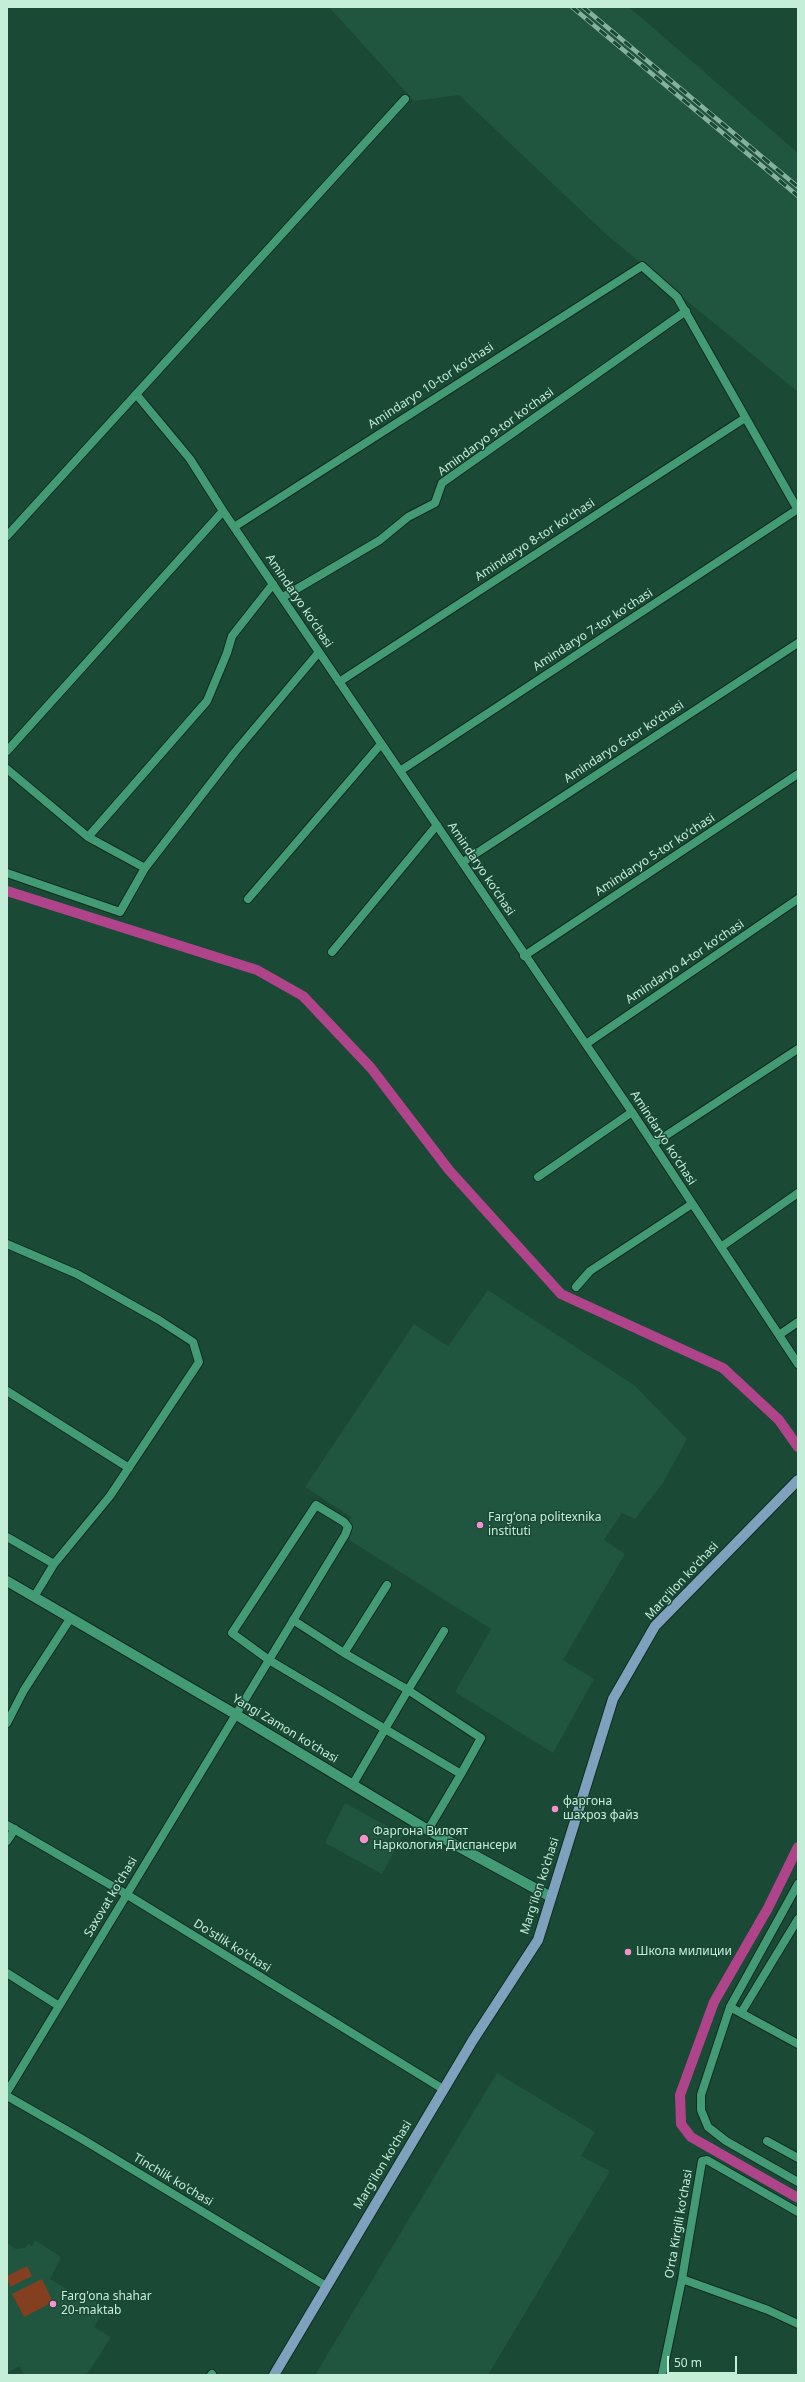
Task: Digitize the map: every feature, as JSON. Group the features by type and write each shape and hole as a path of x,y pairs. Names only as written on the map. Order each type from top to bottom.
{"main road":[{"name":"Marg'ilon ko'chasi","path":"274,2375 443,2089 538,1940 614,1699 655,1626 798,1480"}],"street":[{"path":"7,536 405,99"},
{"name":"Amindaryo 10-tor koʻchasi","path":"234,527 642,266 678,297 686,310"},
{"path":"686,310 745,418 798,510"},
{"name":"Amindaryo 9-tor koʻchasi","path":"283,597 380,540 408,517 435,502 442,483 686,310"},
{"name":"Amindaryo koʻchasi","path":"136,394 190,459 223,511 463,862 524,956 632,1112 798,1364"},
{"name":"Amindaryo 8-tor koʻchasi","path":"339,682 745,418"},
{"name":"Amindaryo 7-tor koʻchasi","path":"400,770 798,510"},
{"path":"7,751 223,511"},
{"path":"88,837 207,701 227,653 232,636 273,584"},
{"name":"Amindaryo 6-tor koʻchasi","path":"463,862 798,643"},
{"path":"7,873 120,912 145,868 235,752 319,652"},
{"path":"248,899 381,744"},
{"path":"7,769 88,837 145,868"},
{"name":"Amindaryo 5-tor koʻchasi","path":"524,956 798,774"},
{"path":"332,952 437,825"},
{"name":"Amindaryo 4-tor koʻchasi","path":"586,1044 798,899"},
{"path":"653,1144 798,1049"},
{"path":"538,1177 632,1112"},
{"path":"721,1247 798,1193"},
{"path":"576,1287 590,1271 692,1204"},
{"path":"7,1244 78,1274 193,1342 199,1362 110,1496 54,1564 34,1597"},
{"path":"779,1335 798,1322"},
{"path":"7,1391 129,1468"},
{"name":"Saxovat ko'chasi","path":"7,2092 345,1535 348,1527 344,1522 316,1505 232,1632 269,1660"},
{"path":"7,1537 54,1564"},
{"name":"Yangi Zamon ko'chasi","path":"7,1581 235,1714 428,1830 552,1897"},
{"path":"344,1653 387,1585"},
{"path":"7,1723 24,1690 70,1619"},
{"path":"293,1620 344,1653 408,1690 481,1738 428,1830"},
{"path":"353,1784 444,1631"},
{"path":"269,1660 461,1774"},
{"name":"Do'stlik ko'chasi","path":"7,1825 126,1894 443,2089"},
{"path":"7,1841 15,1829"},
{"path":"798,1884 730,2007 701,2095 701,2110 708,2127 726,2141 798,2182"},
{"path":"741,2013 798,1919"},
{"path":"7,1973 59,2006"},
{"path":"730,2007 798,2044"},
{"name":"Tinchlik ko'chasi","path":"7,2096 82,2139 326,2286"},
{"path":"767,2141 798,2158"},
{"name":"Oʻrta Kirgili koʻchasi","path":"662,2375 682,2279 702,2162 705,2160 798,2212"},
{"path":"682,2279 768,2310 798,2324"}],"shaded area":[{"path":"329,7 629,7 798,153 798,392 609,237 459,95 414,101"},
{"name":"Fargʻona politexnika instituti","path":"488,1290 634,1385 687,1439 663,1483 635,1519 622,1513 604,1540 625,1554 563,1660 594,1679 553,1753 455,1692 491,1629 341,1535 351,1517 305,1487 414,1324 448,1346"},
{"name":"Фаргона Вилоят Наркология Диспансери","path":"345,1803 403,1835 382,1874 325,1843"},
{"path":"497,2073 595,2132 581,2156 610,2171 488,2375 315,2375"},
{"name":"Farg'ona shahar 20-maktab","path":"35,2240 61,2257 50,2279 84,2299 88,2296 106,2308 94,2327 111,2337 88,2373 84,2375 24,2375 20,2366 7,2373 7,2243 16,2249 25,2248 28,2244 32,2246"},
{"path":"27,2266 32,2276 10,2287 7,2276"},
{"path":"42,2279 53,2302 24,2317 12,2294"}],"waterway":[{"path":"7,891 257,970 303,996 371,1068 449,1170 561,1294 723,1368 779,1420 798,1447"},
{"path":"798,1847 768,1908 714,2002 680,2095 681,2124 691,2137 798,2198"}],"railway":[{"path":"572,7 798,196"},
{"path":"583,7 798,187"}],"place":[{"name":"Fargʻona politexnika instituti","path":"480,1525"},
{"name":"фаргона шахроз файз","path":"555,1809"},
{"name":"Фаргона Вилоят Наркология Диспансери","path":"364,1839"},
{"name":"Школа милиции","path":"628,1952"},
{"name":"Farg'ona shahar 20-maktab","path":"53,2304"}]}
